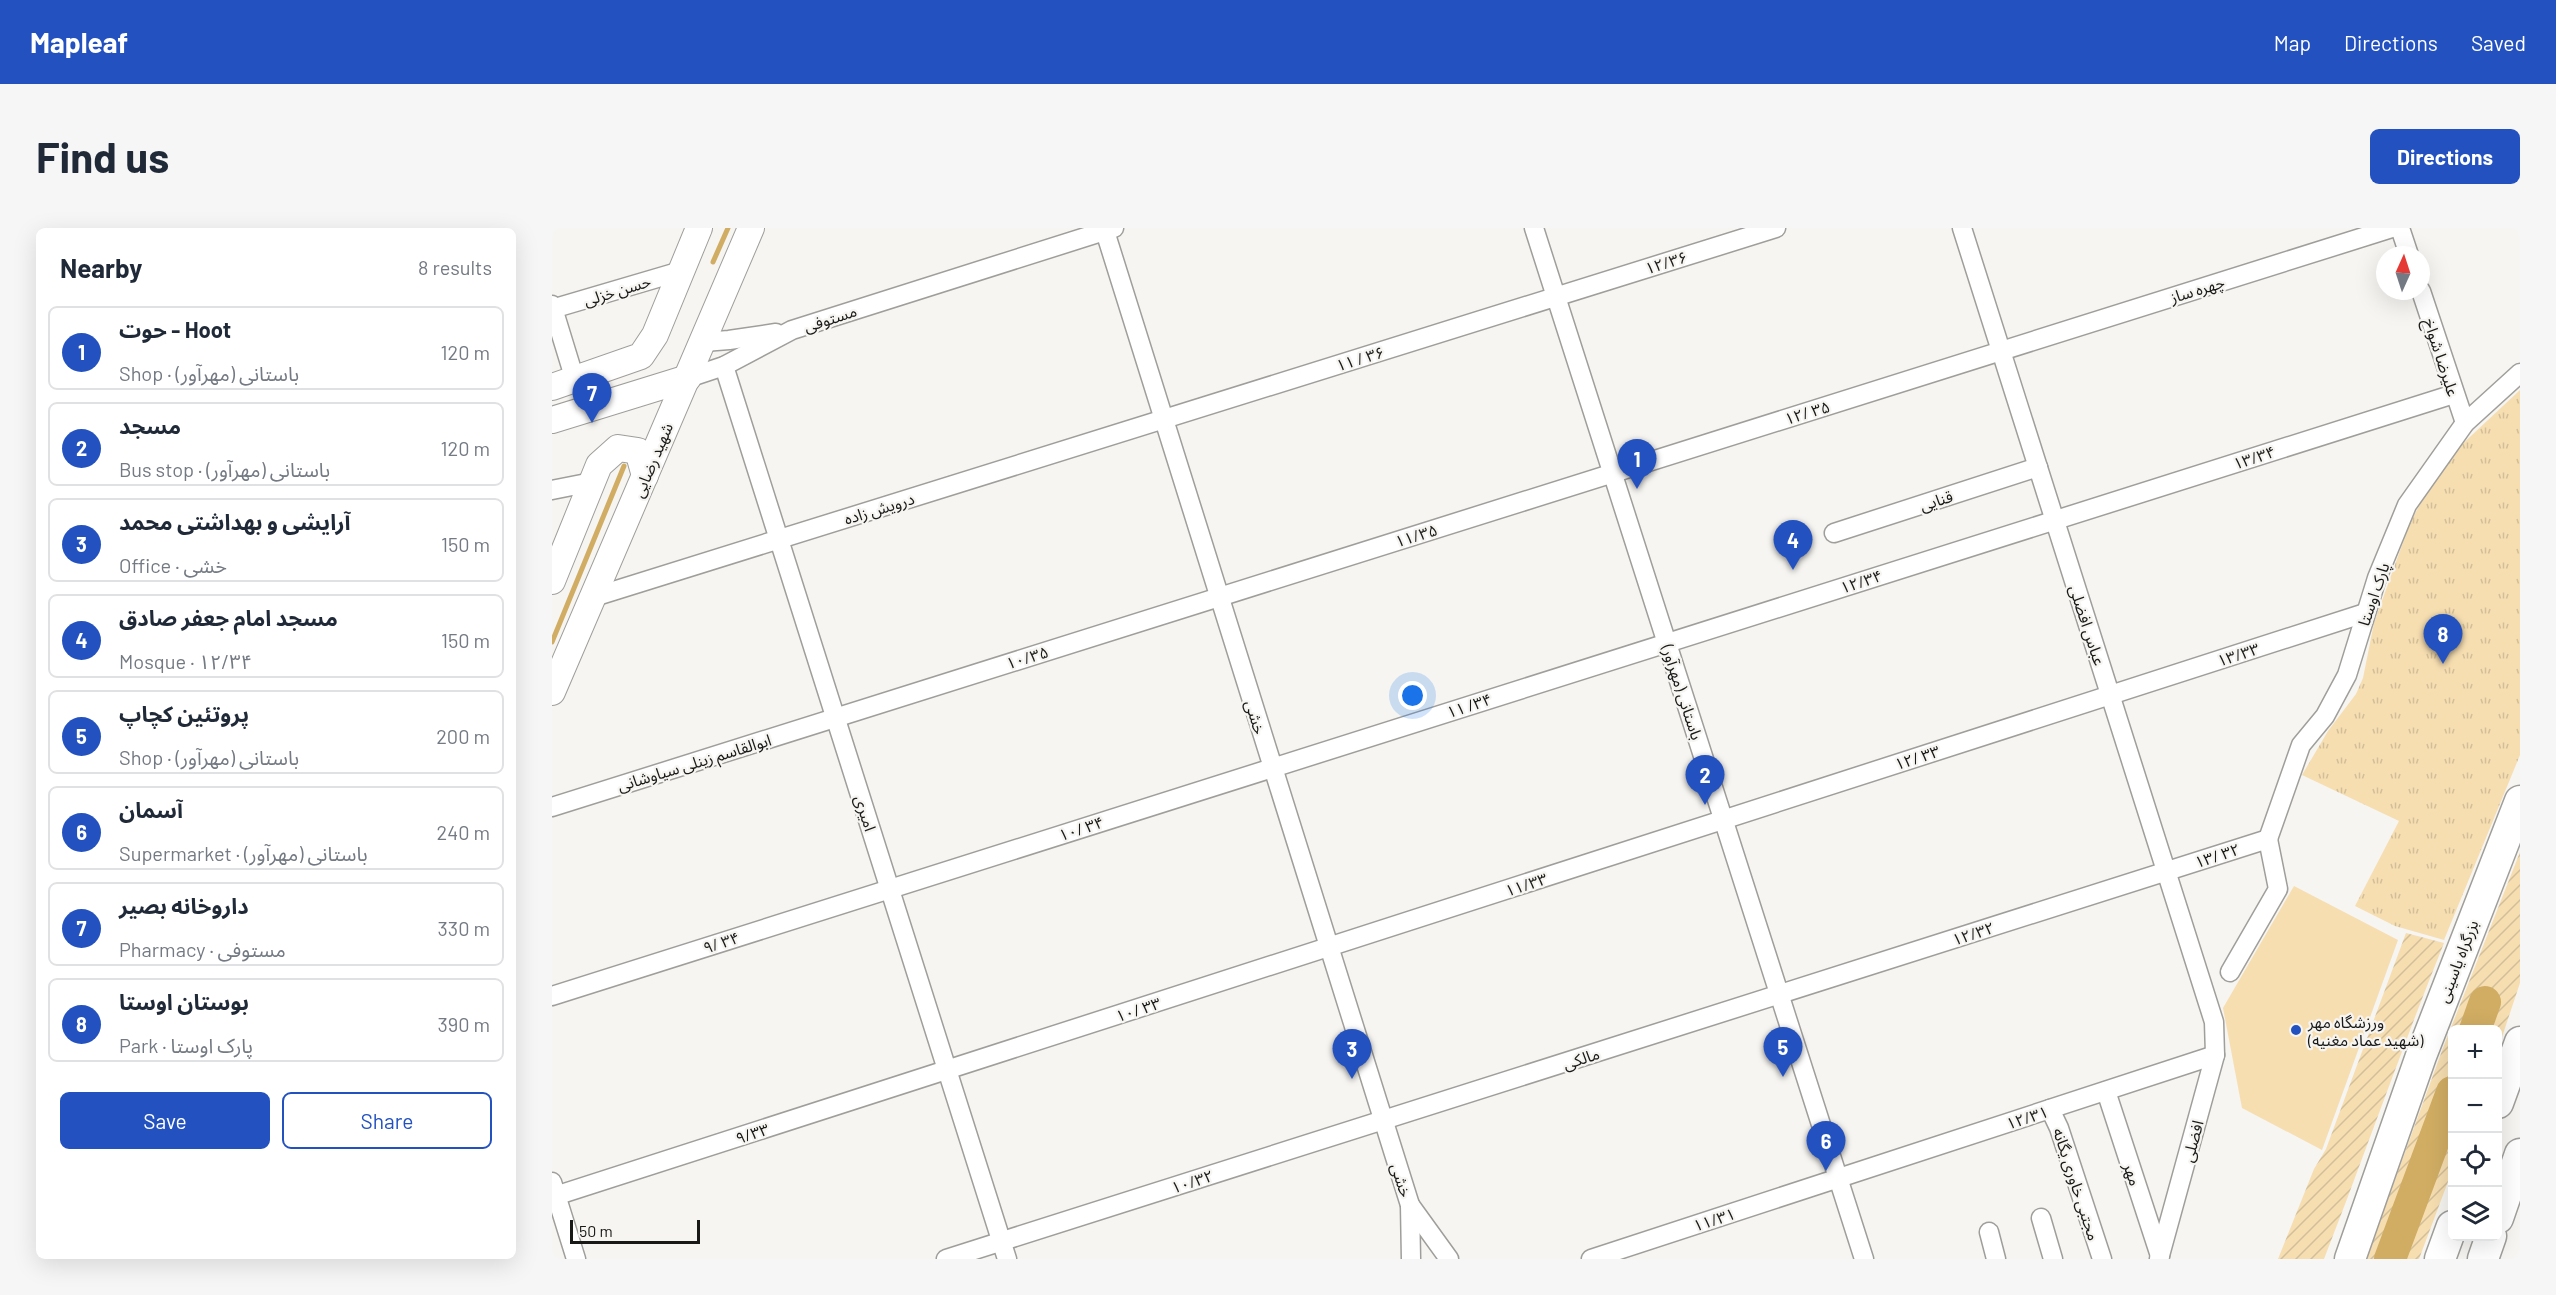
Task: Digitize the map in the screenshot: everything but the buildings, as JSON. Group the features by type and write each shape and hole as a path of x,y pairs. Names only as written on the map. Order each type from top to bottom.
{"highway":[{"name":"بزرگراه یاسینی","path":"2350,1259 2421,1056 2520,801"},
{"path":"2502,1092 2520,1042"},
{"path":"2502,1206 2520,1154"},
{"path":"2440,1259 2448,1237"},
{"path":"2483,1259 2489,1241"}],"main road":[{"path":"564,383 641,356 655,335 699,228"},
{"name":"شهید رضایی","path":"552,692 751,228"},
{"name":"مستوفی","path":"552,420 688,378"},
{"path":"552,581 599,465 618,448 638,451 645,476"}],"street":[{"name":"باستانی (مهرآور)","path":"1534,228 1864,1259"},
{"name":"۱۲/۳۶","path":"1556,297 1776,228"},
{"name":"عباس افضلی","path":"1962,228 2214,1022"},
{"name":"چهره ساز","path":"2001,351 2392,228"},
{"path":"2400,228 2406,246"},
{"name":"مستوفی","path":"688,378 724,366 792,330 1107,229"},
{"name":"خشی","path":"1107,229 1163,419 1410,1205 1412,1259"},
{"name":"حسن خزلی","path":"552,308 681,271"},
{"name":"۱۱ / ۳۶","path":"1163,419 1556,297"},
{"name":"علیرضا شواخ","path":"2424,300 2465,423"},
{"path":"552,308 564,383"},
{"path":"704,342 792,330"},
{"name":"۱۲/ ۳۵","path":"1613,473 2001,351"},
{"name":"امیری","path":"724,366 1007,1259"},
{"name":"پارک اوستا","path":"2268,839 2301,744 2325,716 2347,675 2365,613 2407,505 2465,423 2520,373"},
{"name":"۱۳/۳۴","path":"2055,520 2454,394"},
{"name":"درویش زاده","path":"594,597 1163,419"},
{"name":"قنایی","path":"1834,533 2038,467"},
{"name":"۱۱/۳۵","path":"1219,597 1613,473"},
{"path":"552,490 592,482"},
{"name":"۱۲/۳۴","path":"1667,643 2055,520"},
{"name":"۱۰/۳۵","path":"835,718 1219,597"},
{"name":"۱۳/۳۳","path":"2111,695 2365,613"},
{"name":"۱۱ /۳۴","path":"1272,768 1667,643"},
{"name":"۱۲/ ۳۳","path":"1724,820 2111,695"},
{"name":"ابوالقاسم زینلی سیاوشانی","path":"552,807 835,718"},
{"name":"۱۰/ ۳۴","path":"890,889 1272,768"},
{"name":"۱۱/۳۳","path":"1328,947 1724,820"},
{"path":"2230,972 2278,889 2268,839"},
{"name":"۱۳/ ۳۲","path":"2167,871 2268,839"},
{"name":"۱۲/۳۲","path":"1779,994 2167,871"},
{"name":"۹/ ۳۴","path":"552,996 890,889"},
{"name":"۱۰/ ۳۳","path":"947,1070 1328,947"},
{"name":"مالکی","path":"1382,1121 1779,994"},
{"name":"افضلی","path":"2159,1258 2215,1055 2214,1022"},
{"name":"۱۲/۳۱","path":"1838,1178 2215,1055"},
{"name":"۹/۳۳","path":"553,1192 947,1070"},
{"name":"مهر","path":"2106,1091 2159,1258"},
{"name":"مجتبی خاوری یگانه","path":"2050,1109 2060,1128 2102,1259"},
{"name":"۱۰/۳۲","path":"946,1259 1382,1121"},
{"name":"۱۱/۳۱","path":"1591,1259 1838,1178"},
{"path":"553,1192 576,1259"},
{"name":"خشی","path":"1410,1205 1449,1259"},
{"path":"2041,1218 2053,1259"},
{"path":"1989,1232 1996,1259"}],"green space":[{"path":"2520,390 2520,755 2444,940 2395,926 2355,906 2399,821 2302,775 2328,731 2356,694 2363,678 2374,623 2388,584 2410,523 2433,480 2456,450"},
{"path":"2520,852 2520,983 2502,1037 2502,1025 2452,1025"},
{"name":"ورزشگاه مهر (شهید عماد مغنیه)","path":"2294,886 2398,940 2322,1150 2242,1108 2223,1008"},
{"path":"2406,933 2444,943 2324,1259 2278,1259 2314,1169 2326,1149"},
{"path":"2448,1035 2448,1182 2419,1259 2366,1259"}],"waterway":[{"path":"713,262 728,228"},
{"path":"552,642 624,466"},
{"path":"2477,1025 2485,1002"},
{"path":"2390,1259 2448,1103"}],"place":[{"name":"داروخانه بصیر","path":"592,423"},
{"name":"حوت - Hoot","path":"1637,489"},
{"name":"مسجد امام جعفر صادق","path":"1793,570"},
{"name":"بوستان اوستا","path":"2443,664"},
{"name":"مسجد","path":"1705,805"},
{"name":"ورزشگاه مهر (شهید عماد مغنیه)","path":"2296,1030"},
{"name":"پروتئین کچاپ","path":"1783,1077"},
{"name":"آرایشی و بهداشتی محمد","path":"1352,1079"},
{"name":"آسمان","path":"1826,1171"}]}
